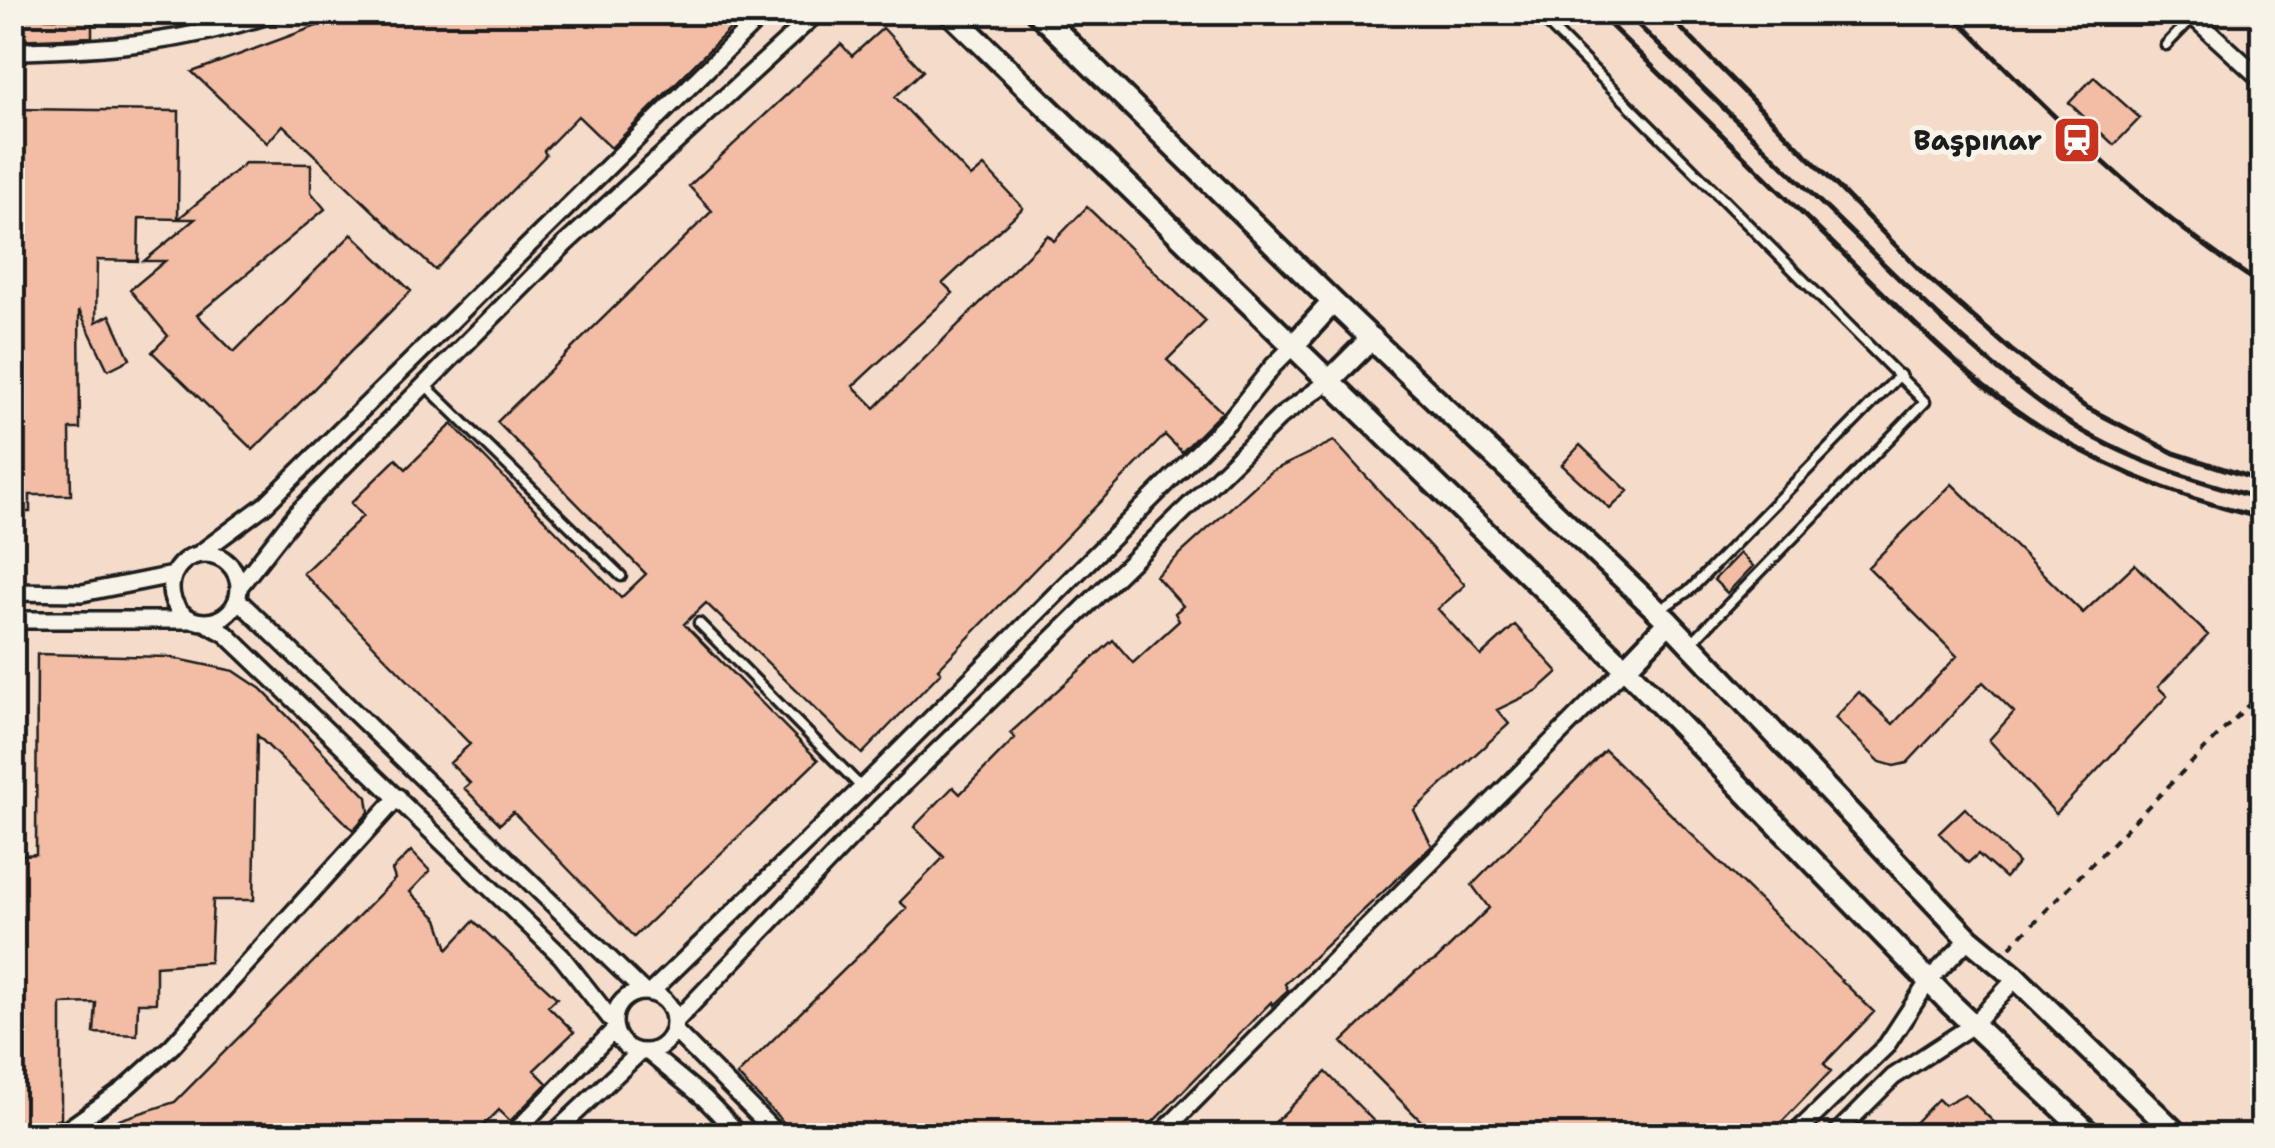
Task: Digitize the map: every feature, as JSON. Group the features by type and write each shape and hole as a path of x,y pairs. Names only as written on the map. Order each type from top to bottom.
{"street":[{"path":"12,51 78,50 170,41 276,12"},
{"path":"741,1136 704,1098 644,1052 627,1046 561,956 226,634 180,611 172,600 173,575 187,558 199,554 264,505 765,12"},
{"path":"12,620 198,621 223,617 297,512 565,244 818,12"},
{"path":"948,12 1625,668 1951,1004 2092,1136"},
{"path":"1037,12 1664,617 1969,939 2016,978 2179,1136"},
{"path":"2191,15 2262,80"},
{"path":"546,225 565,244"},
{"path":"512,1136 615,1026 626,998 646,992 701,947 1229,422 1273,366 1334,302"},
{"path":"445,325 466,344"},
{"path":"551,1136 644,1052 664,1044 674,1026 880,806 1281,416 1329,381 1372,338"},
{"path":"199,554 222,558 230,566 238,593 646,992 658,995 670,1007 674,1026 779,1136"},
{"path":"12,592 82,593 173,575"},
{"path":"1159,1136 1625,668 1664,617"},
{"path":"862,788 880,806"},
{"path":"35,1136 68,1128 123,1090 160,1057 398,797"},
{"path":"1793,1136 1886,1046 1930,980 1969,939"},
{"path":"1834,1136 1893,1077 1974,1024 2016,978"}],"lane":[{"path":"1536,12 1926,402 1690,644"},
{"path":"2166,45 2191,15"},
{"path":"1664,617 1900,375"},
{"path":"425,385 621,576"},
{"path":"699,623 862,788"}],"path":[{"path":"1996,961 2262,691"}],"shaded area":[{"path":"13,13 2262,13 2262,1135 13,1135"}],"building":[{"path":"365,12 747,12 611,148 578,116 544,151 546,155 435,270 283,125 267,143 192,72 349,14 357,21"},
{"path":"12,17 92,19 92,37 12,40"},
{"path":"883,28 923,71 895,97 971,177 984,166 1023,208 943,283 953,293 853,386 875,408 1048,235 1054,241 1087,207 1206,321 1167,360 1222,412 1182,452 1165,435 938,669 941,672 862,754 706,603 684,624 818,760 634,937 513,812 500,824 464,788 470,783 450,763 470,744 303,573 363,516 351,503 396,459 406,469 452,424 621,598 646,574 497,422 712,211 689,186 841,44 852,56"},
{"path":"2094,77 2140,118 2114,145 2069,103"},
{"path":"12,109 179,111 178,219 139,218 138,261 97,260 96,322 110,315 130,359 108,370 79,310 80,429 70,429 71,495 30,495 30,512 12,512"},
{"path":"245,163 311,164 311,192 325,209 197,315 234,352 352,234 411,291 253,450 152,352 168,336 130,290 165,261 144,261 195,219 178,219"},
{"path":"1334,441 1465,585 1438,609 1481,656 1515,625 1558,672 1538,690 1497,710 1509,724 1414,810 1432,846 1285,984 1288,990 1272,1005 1271,1002 1139,1136 797,1136 737,1075 907,908 900,902 944,857 914,827 953,787 960,794 1015,738 1010,733 1113,640 1133,663 1179,621 1175,613 1183,606 1156,576 1270,472"},
{"path":"1580,445 1628,491 1610,509 1562,465"},
{"path":"1952,484 2083,613 2135,564 2208,635 2158,687 2167,696 2056,814 1989,740 2014,712 1983,682 1907,763 1894,766 1880,762 1835,718 1859,692 1893,724 1957,656 1868,567"},
{"path":"1740,553 1753,566 1727,593 1714,580"},
{"path":"37,654 168,657 234,671 261,689 367,797 369,812 353,830 257,735 254,900 213,900 210,962 156,966 156,1003 138,1003 137,1035 94,1033 96,1003 61,1004 61,1119 24,1129 12,1128 12,856 36,854"},
{"path":"1605,750 1874,1012 1824,1064 1831,1071 1768,1136 1436,1136 1342,1042 1489,908 1472,885"},
{"path":"1965,808 2018,863 2005,878 1978,854 1968,863 1939,833"},
{"path":"411,851 430,871 410,892 438,919 448,949 474,921 557,998 548,1006 574,1032 534,1070 547,1083 510,1121 499,1110 473,1136 98,1136 112,1122 175,1102 395,879 392,870"},
{"path":"1326,1072 1388,1136 1261,1136"},
{"path":"1965,1094 2008,1136 1902,1136 1938,1099 1944,1105"}],"railway":[{"path":"1597,12 1900,310 2015,410 2116,468 2188,497 2262,518"},
{"path":"1625,12 1930,308 2037,400 2087,434 2135,457 2262,499"},
{"path":"1665,12 1926,276 2011,350 2084,406 2174,453 2262,481"},
{"path":"1950,12 2137,192 2262,285"}],"place":[{"name":"Başpınar","path":"2077,140"}]}
